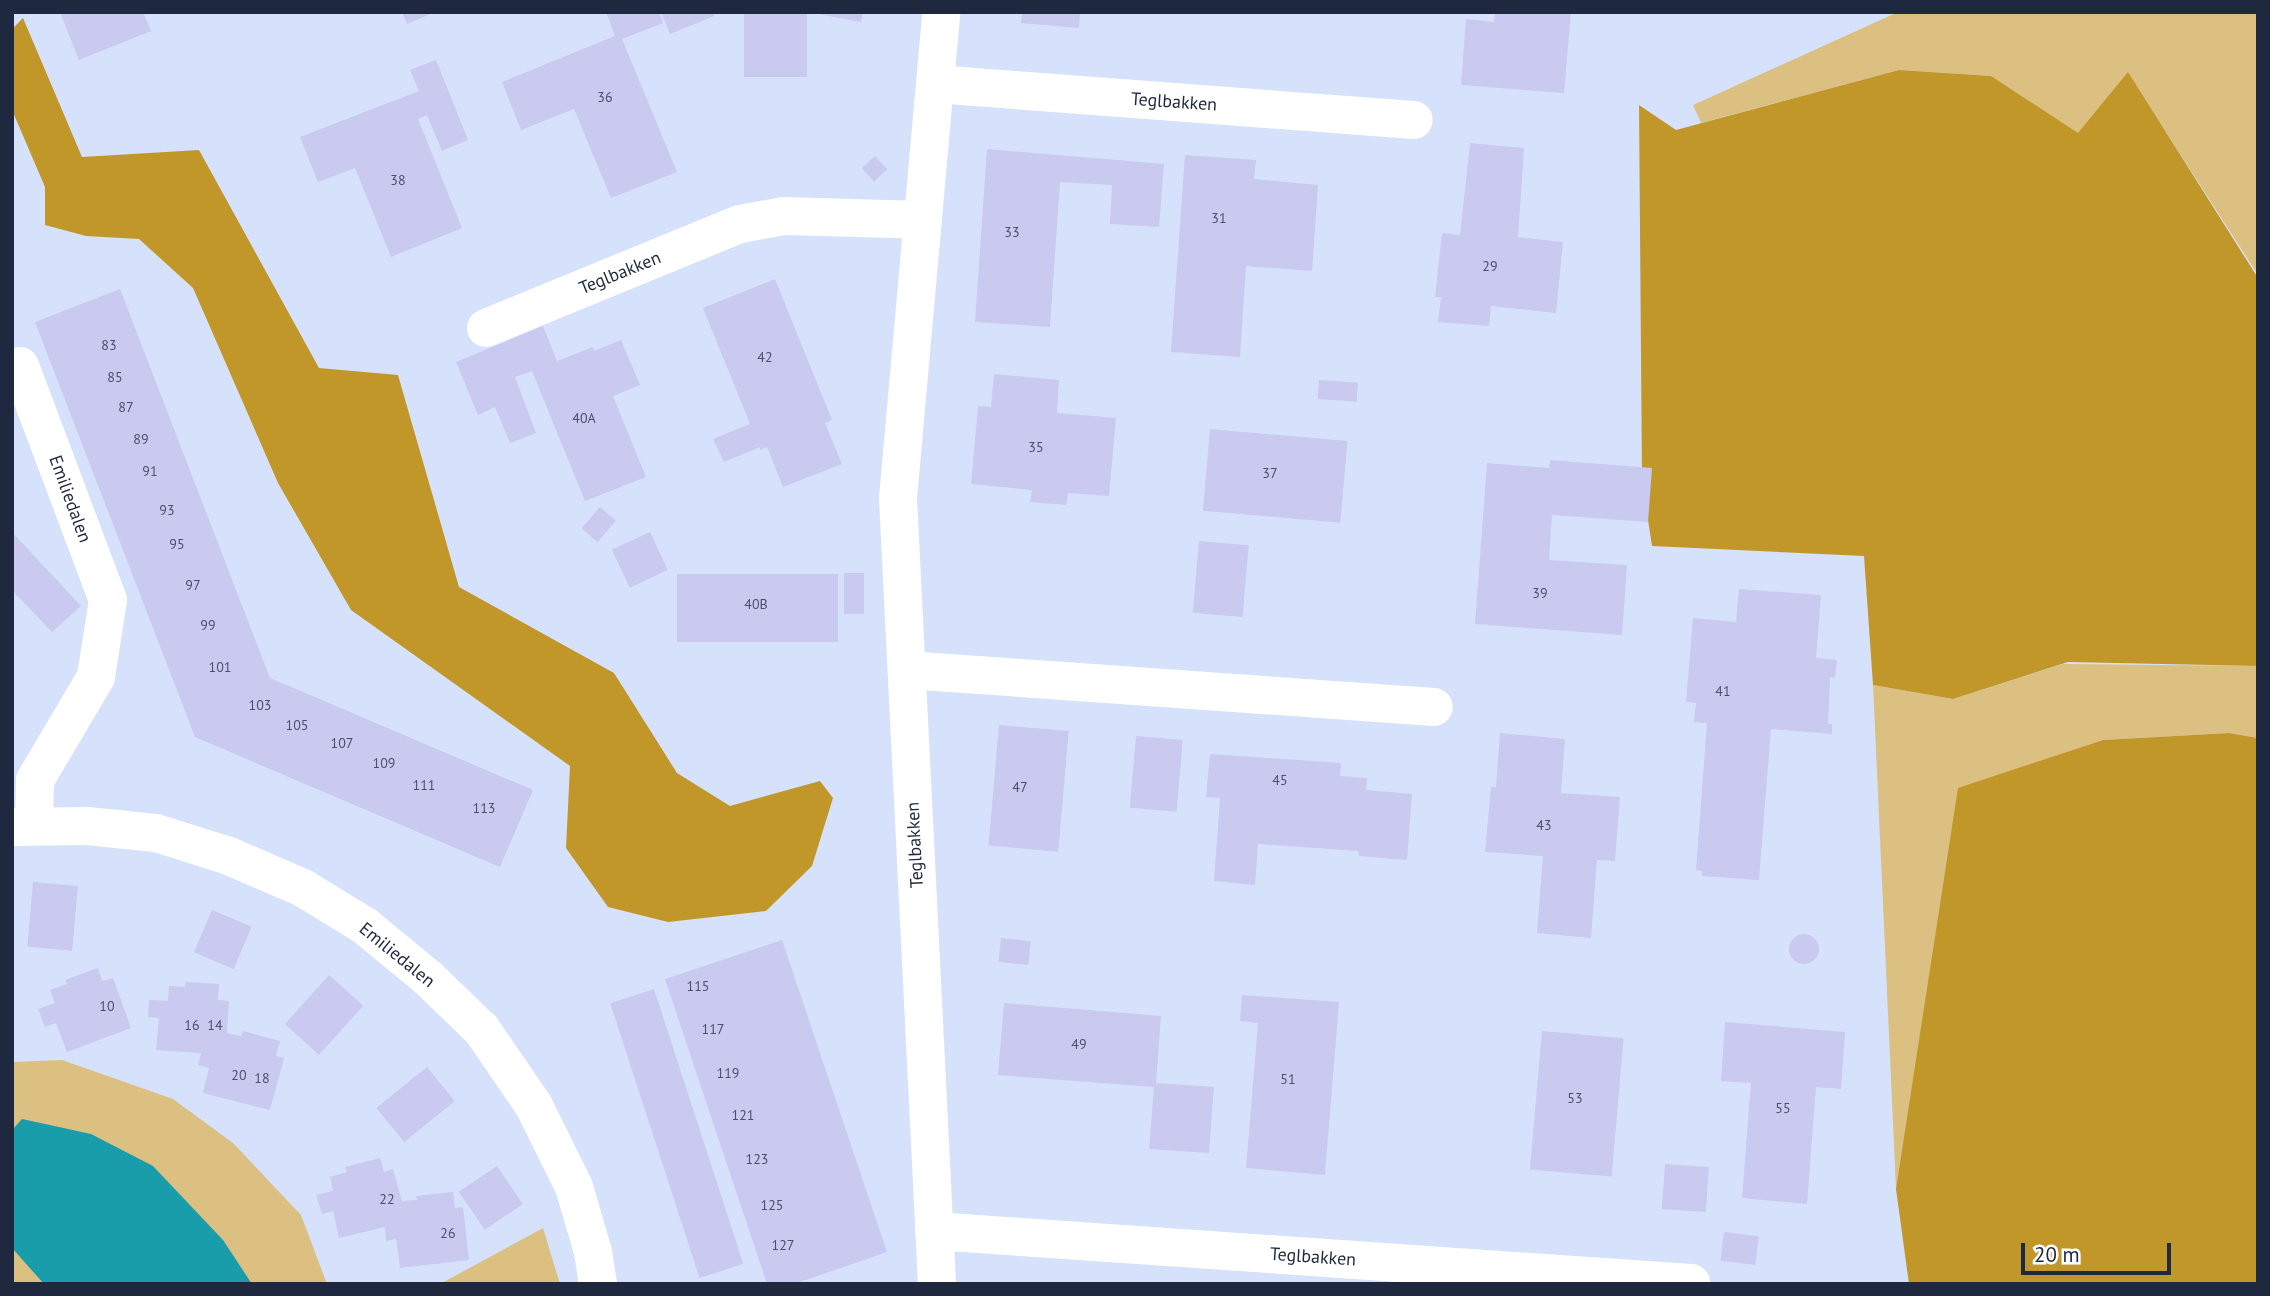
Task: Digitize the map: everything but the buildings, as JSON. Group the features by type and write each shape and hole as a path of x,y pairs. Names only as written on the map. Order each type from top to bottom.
{"street":[{"name":"Teglbakken","path":"937,1284 898,498 941,12"},
{"name":"Teglbakken","path":"934,84 1414,120"},
{"name":"Teglbakken","path":"486,328 740,224 784,216 922,220"},
{"name":"Emiliedalen","path":"20,366 108,600 96,677 35,780 23,826 87,826 156,833 229,856 303,888 365,926 407,960 482,1030 534,1106 573,1186 593,1252 598,1284"},
{"path":"906,670 1434,707"},
{"name":"Teglbakken","path":"934,1231 1692,1283"}],"shaded area":[{"path":"1898,12 2258,12 2258,275 2128,73 2078,134 1990,76 1899,70 1701,123 1693,105"},
{"path":"23,18 82,157 199,150 319,368 398,375 459,587 614,673 677,773 730,806 820,781 833,798 812,866 766,911 668,922 608,907 566,848 570,766 351,610 278,483 193,288 139,239 86,236 45,225 45,187 12,110 12,29"},
{"path":"1899,70 1991,76 2078,133 2128,72 2258,278 2258,666 2068,662 1953,699 1873,685 1864,556 1652,546 1642,481 1639,105 1676,130"},
{"path":"2063,664 2258,666 2258,738 2229,733 2103,740 1964,787 1896,1189 1873,685 1953,699"},
{"path":"2229,733 2258,738 2258,1284 1909,1284 1896,1189 1958,788 2103,740"},
{"path":"62,1060 173,1099 233,1143 301,1215 327,1284 12,1284 12,1062"},
{"path":"543,1228 560,1284 440,1284"}],"water":[{"path":"22,1119 91,1134 153,1166 223,1240 252,1284 44,1284 12,1248 12,1130"}]}
